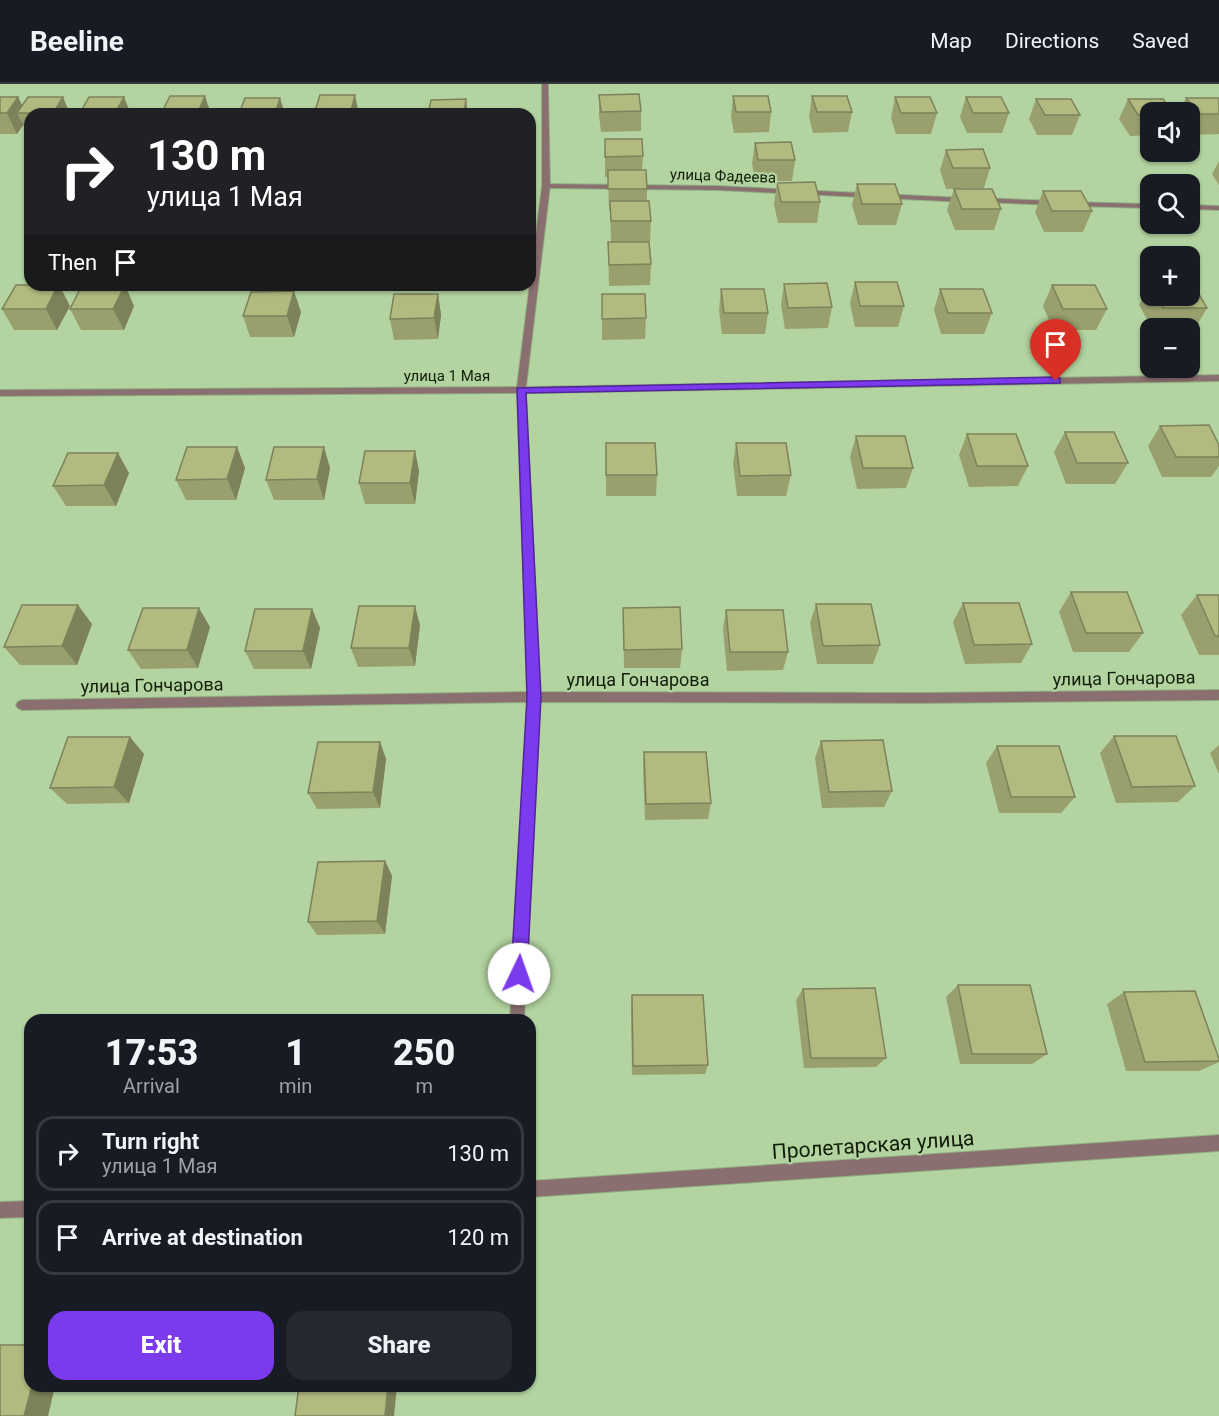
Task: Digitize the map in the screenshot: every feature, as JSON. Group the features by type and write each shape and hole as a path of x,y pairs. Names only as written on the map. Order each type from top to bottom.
{"street":[{"path":"536,268 546,186 545,84"},
{"name":"улица Фадеева","path":"546,186 717,188 1140,206"},
{"path":"1200,207 1219,207"},
{"path":"517,1014 534,697 521,390 533,291"},
{"name":"улица 1 Мая","path":"0,393 521,390 1219,378"},
{"name":"улица Гончарова","path":"22,705 534,697 921,699 1219,695"},
{"name":"Пролетарская улица","path":"536,1189 1219,1143"},
{"path":"0,1210 24,1209"}],"building":[{"path":"639,94 641,111 601,112 599,95"},
{"path":"320,95 355,95 352,108 316,108"},
{"path":"170,96 205,96 200,108 164,108"},
{"path":"733,96 768,96 771,112 736,112"},
{"path":"812,96 847,96 852,112 817,112"},
{"path":"0,97 18,97 7,113 0,113"},
{"path":"28,97 63,97 56,108 24,108 24,113 17,113"},
{"path":"89,97 124,97 118,108 83,108"},
{"path":"895,97 930,97 937,113 901,113"},
{"path":"966,97 1001,97 1009,113 973,113"},
{"path":"245,98 280,98 277,108 241,108"},
{"path":"1186,98 1219,98 1219,114 1200,114 1200,102 1189,102"},
{"path":"466,99 465,108 429,108 431,100"},
{"path":"1036,99 1071,99 1080,115 1045,115"},
{"path":"1128,99 1163,99 1165,102 1140,102 1140,115"},
{"path":"605,139 642,139 643,156 605,157"},
{"path":"791,142 795,160 758,160 755,143"},
{"path":"983,149 990,168 953,168 946,150"},
{"path":"608,170 646,170 647,189 608,189"},
{"path":"815,182 820,202 781,202 777,183"},
{"path":"857,184 895,184 902,204 862,204"},
{"path":"954,189 992,189 1001,209 962,209"},
{"path":"1043,191 1081,191 1092,211 1052,211"},
{"path":"610,201 649,201 651,221 611,221"},
{"path":"608,242 649,242 651,264 609,265"},
{"path":"855,282 897,282 904,306 860,306"},
{"path":"827,283 832,307 788,308 784,284"},
{"path":"16,285 24,285 24,291 55,291 46,309 2,309"},
{"path":"1052,285 1095,285 1107,309 1063,309"},
{"path":"721,289 764,289 768,313 724,313"},
{"path":"940,289 983,289 992,313 948,313"},
{"path":"79,291 122,291 113,309 70,309"},
{"path":"294,291 287,316 243,316 251,292"},
{"path":"394,294 438,294 434,318 390,319"},
{"path":"602,294 645,294 646,318 602,319"},
{"path":"1200,296 1207,308 1163,308 1162,306 1200,306"},
{"path":"1209,425 1219,445 1219,457 1176,457 1160,426"},
{"path":"1065,432 1114,432 1128,463 1077,463"},
{"path":"967,434 1016,434 1028,466 977,466"},
{"path":"856,436 905,436 913,468 863,468"},
{"path":"606,443 655,443 657,475 606,475"},
{"path":"736,443 786,443 791,475 740,476"},
{"path":"187,447 237,447 227,479 176,480"},
{"path":"274,447 324,447 317,479 266,480"},
{"path":"365,451 415,451 410,483 359,483"},
{"path":"68,453 118,453 104,485 53,486"},
{"path":"1071,592 1127,592 1143,633 1086,633"},
{"path":"1197,595 1219,595 1219,636 1215,636"},
{"path":"963,603 1019,603 1032,644 974,645"},
{"path":"816,604 871,604 880,645 823,646"},
{"path":"22,605 78,605 62,646 4,647"},
{"path":"359,606 415,606 409,648 351,648"},
{"path":"680,607 682,649 624,650 623,608"},
{"path":"143,608 199,608 187,650 128,650"},
{"path":"255,609 312,609 303,651 245,651"},
{"path":"726,610 783,610 788,652 730,652"},
{"path":"1114,736 1176,736 1195,786 1132,787"},
{"path":"68,737 130,737 114,787 50,788"},
{"path":"883,740 892,791 829,792 821,741"},
{"path":"318,742 380,742 373,792 308,793"},
{"path":"997,746 1059,746 1075,797 1011,797"},
{"path":"644,752 706,752 711,803 646,804"},
{"path":"385,861 377,921 308,922 318,862"},
{"path":"958,985 1030,985 1047,1054 972,1054"},
{"path":"875,988 886,1058 811,1058 803,989"},
{"path":"1195,991 1219,1061 1145,1062 1124,992"},
{"path":"632,995 703,995 708,1065 633,1066"},
{"path":"0,1345 24,1345 24,1392 30,1392 24,1416 0,1416"},
{"path":"298,1392 387,1392 385,1416 295,1416"}],"route":[{"path":"519,974 534,697 521,390 1056,381"}]}
